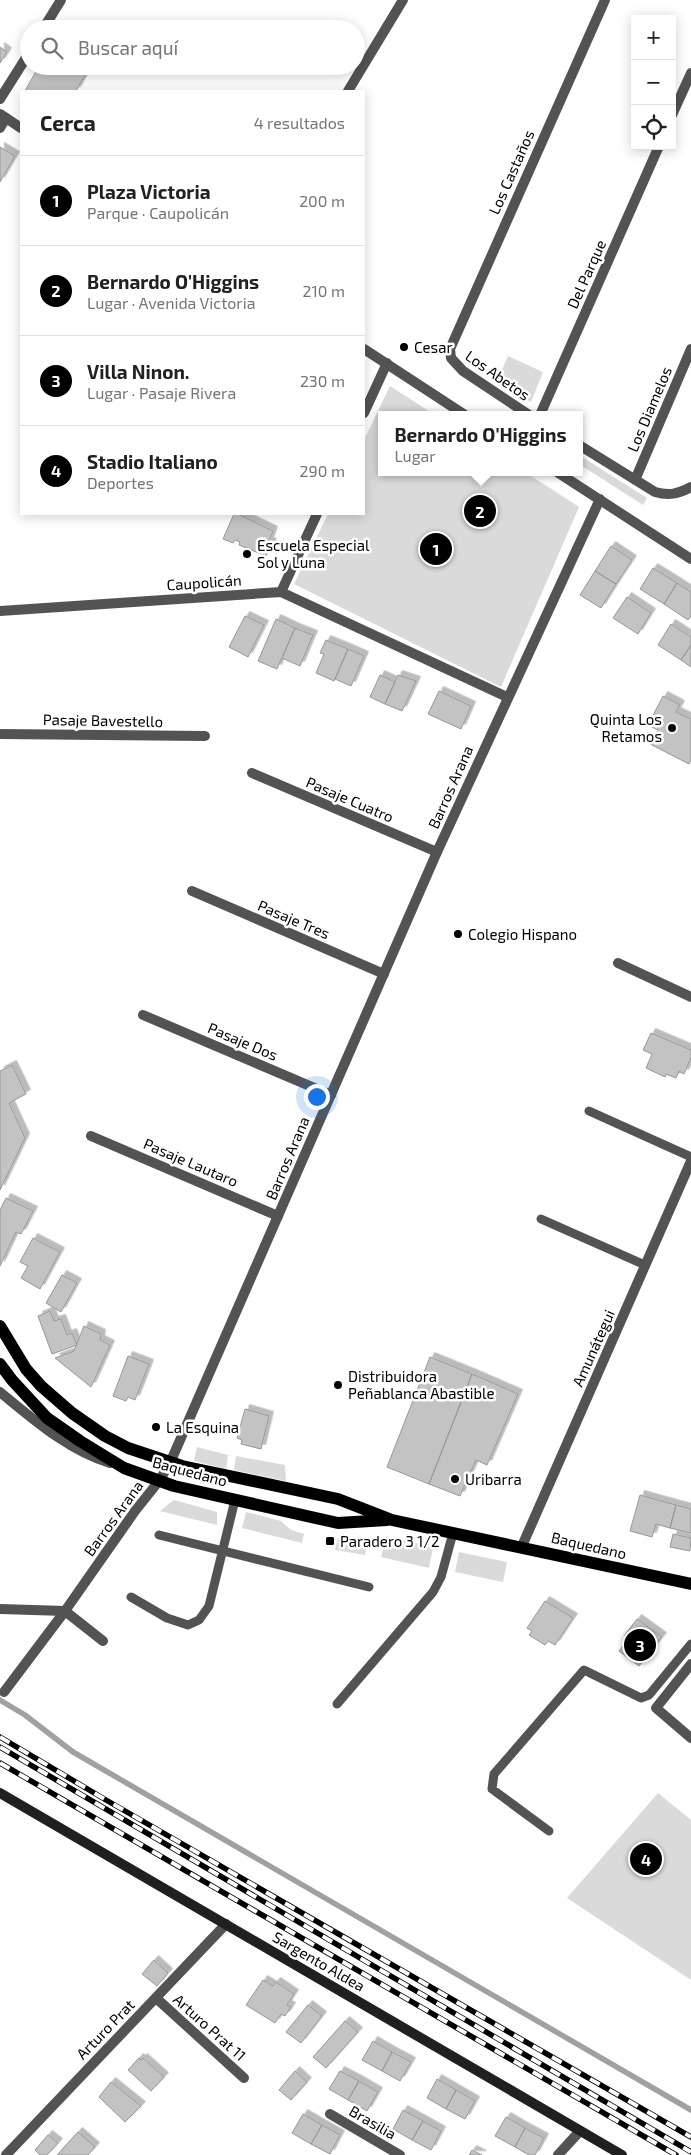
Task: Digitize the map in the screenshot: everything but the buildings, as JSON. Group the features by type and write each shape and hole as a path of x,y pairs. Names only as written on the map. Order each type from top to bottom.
{"main road":[{"name":"Baquedano","path":"0,1326 26,1369 41,1386 72,1413 128,1448 170,1463 338,1499 392,1520 522,1546 691,1584"},
{"path":"0,1364 17,1386 47,1418 124,1468"},
{"name":"Baquedano","path":"124,1468 182,1488 338,1522 392,1520"},
{"name":"Sargento Aldea","path":"0,1793 622,2155"}],"street":[{"path":"49,20 61,0"},
{"path":"365,63 403,0"},
{"name":"Los Castaños","path":"451,358 452,339 605,0"},
{"path":"0,99 20,67"},
{"path":"676,107 691,73"},
{"path":"349,90 358,75"},
{"path":"0,128 3,116 20,127"},
{"name":"Del Parque","path":"542,411 657,150"},
{"name":"Los Diamelos","path":"635,480 691,349"},
{"path":"365,350 459,411"},
{"name":"Los Abetos","path":"451,358 463,370 523,411"},
{"path":"365,411 387,363"},
{"path":"583,448 655,492 667,495 682,492 691,487"},
{"path":"563,476 691,559"},
{"name":"Barros Arana","path":"4,1692 65,1611 170,1463 437,852 600,499"},
{"path":"281,592 317,515"},
{"name":"Caupolicán","path":"0,611 281,592 507,697"},
{"name":"Pasaje Bavestello","path":"0,734 205,736"},
{"name":"Pasaje Cuatro","path":"252,773 437,852"},
{"name":"Pasaje Tres","path":"192,891 384,974"},
{"path":"618,963 691,997"},
{"name":"Pasaje Dos","path":"143,1015 331,1095"},
{"name":"Pasaje Lautaro","path":"91,1136 278,1216"},
{"name":"Amunátegui","path":"522,1546 691,1159"},
{"name":"Baquedano","path":"0,1392 36,1421 71,1445 101,1461 124,1468"},
{"path":"0,1609 65,1611 103,1641"},
{"path":"691,1664 656,1708 691,1738"},
{"name":"Arturo Prat","path":"9,2154 226,1924"},
{"name":"Arturo Prat 11","path":"156,1998 244,2078"},
{"name":"Brasilia","path":"330,2114 400,2155"},
{"path":"558,2155 580,2131"}],"lane":[{"path":"589,1111 691,1159"},
{"path":"541,1219 645,1265"},
{"path":"131,1597 174,1620 188,1625 199,1620 209,1606 224,1552 235,1500"},
{"path":"336,1704 433,1592 441,1577 453,1533"},
{"path":"159,1535 368,1587"},
{"path":"549,1831 492,1788 494,1774 584,1670 641,1698 649,1696 691,1644"}],"shaded area":[{"path":"508,356 543,372 531,402 497,381"},
{"path":"390,386 429,411 378,411 378,476 531,476 579,507 501,687 294,584 328,515 365,515 365,438"},
{"path":"583,458 647,498 643,505 583,467"},
{"path":"197,1447 228,1455 226,1469 194,1461"},
{"path":"236,1456 285,1465 286,1481 234,1470"},
{"path":"174,1500 217,1512 217,1525 160,1511"},
{"path":"246,1512 281,1521 291,1530 304,1534 302,1543 242,1528"},
{"path":"386,1536 433,1547 429,1568 381,1557"},
{"path":"338,1538 367,1543 365,1555 335,1550"},
{"path":"459,1552 507,1562 503,1582 455,1572"},
{"path":"658,1793 691,1820 691,1980 567,1898"}],"waterway":[{"path":"0,1700 25,1715 73,1752 691,2110"}],"railway":[{"path":"0,1737 691,2137"},
{"path":"0,1747 691,2152"},
{"path":"0,1763 676,2155"}],"place":[{"name":"Cesar","path":"404,347"},
{"name":"Bernardo O'Higgins","path":"480,511"},
{"name":"Plaza Victoria","path":"436,549"},
{"name":"Escuela Especial Sol y Luna","path":"247,554"},
{"name":"Quinta Los Retamos","path":"672,728"},
{"name":"Colegio Hispano","path":"458,934"},
{"name":"Distribuidora Peñablanca Abastible","path":"338,1385"},
{"name":"La Esquina","path":"156,1427"},
{"name":"Uribarra","path":"455,1479"},
{"name":"Paradero 3 1/2","path":"330,1541"},
{"name":"Villa Ninon.","path":"640,1645"},
{"name":"Stadio Italiano","path":"646,1859"}]}
